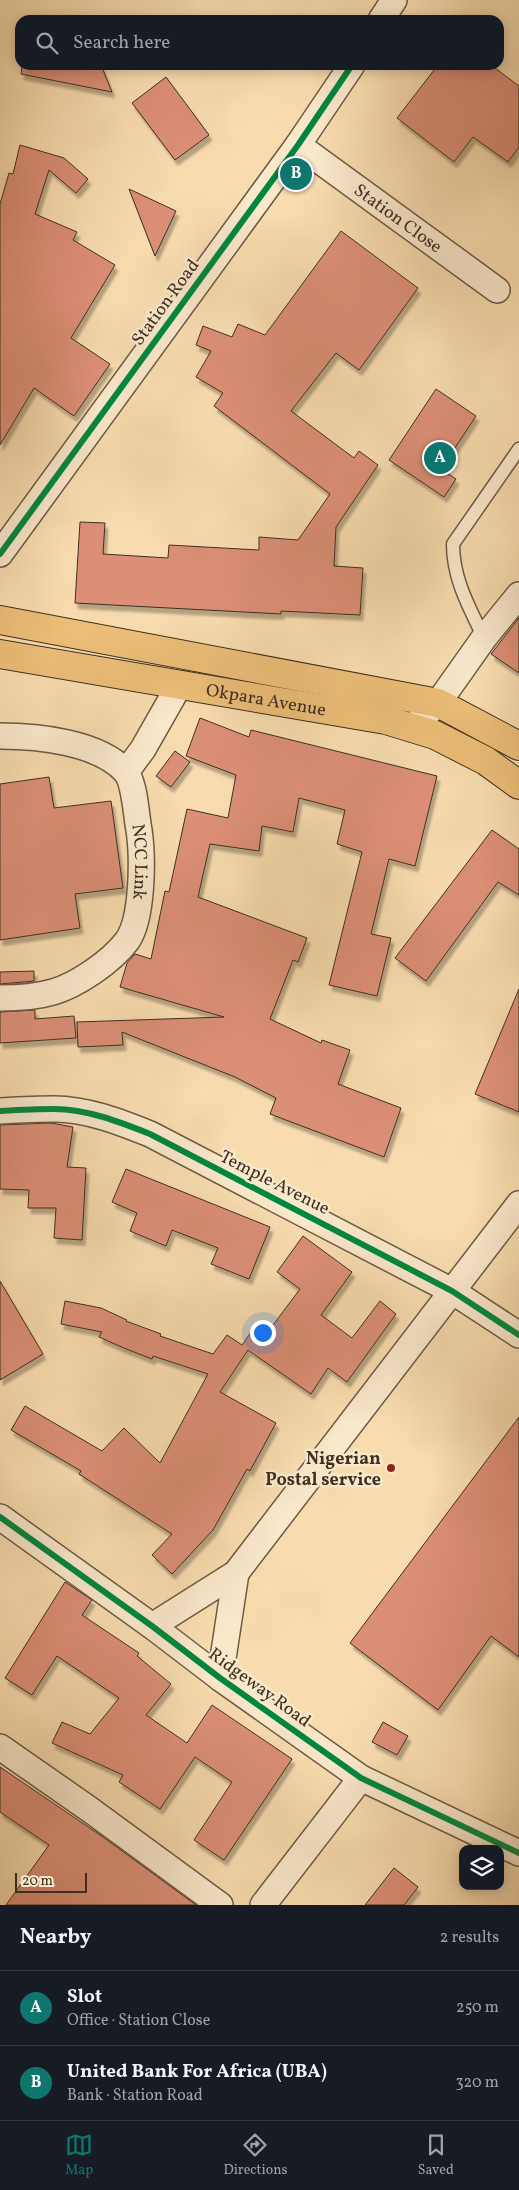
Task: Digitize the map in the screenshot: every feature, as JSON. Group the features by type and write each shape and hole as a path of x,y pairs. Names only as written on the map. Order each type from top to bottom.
{"main road":[{"name":"Okpara Avenue","path":"0,620 438,703 519,746"},
{"name":"Okpara Avenue","path":"0,654 180,684 282,704 386,720 435,735 486,761 519,784"}],"street":[{"path":"384,15 394,0"},
{"name":"Station Road","path":"0,554 298,145 349,70"},
{"name":"Station Close","path":"298,145 496,290"},
{"path":"412,728 438,703 484,638 519,595"},
{"path":"0,736 33,737 69,743 103,756 126,772 143,749 180,684"},
{"name":"NCC Link","path":"0,998 53,992 82,979 103,964 128,940 136,917 142,874 140,837 132,789 126,772"},
{"name":"Temple Avenue","path":"0,1111 55,1109 84,1112 114,1120 150,1134 452,1290 519,1335"},
{"path":"152,1626 236,1573 519,1204"},
{"name":"Ridgeway Road","path":"0,1517 152,1626 220,1678 361,1778 519,1853"},
{"path":"220,1678 236,1573"},
{"path":"0,1747 89,1809 220,1905"},
{"path":"263,1905 361,1778"}],"lane":[{"path":"484,638 458,581 453,563 453,544 519,450"}],"building":[{"path":"21,70 103,70 112,92 21,74"},
{"path":"434,70 498,70 519,86 519,147 508,162 473,137 454,162 397,118"},
{"path":"166,77 209,135 175,160 132,103"},
{"path":"20,145 64,158 88,179 76,193 49,170 35,214 77,232 73,240 115,265 71,338 110,364 74,416 34,388 0,445 0,204 9,173 13,174"},
{"path":"129,189 176,211 155,256"},
{"path":"341,231 418,288 359,370 336,353 291,411 354,458 359,451 378,465 336,527 334,566 363,568 360,615 281,611 281,614 75,603 80,522 105,523 103,554 168,558 169,545 259,550 259,537 298,540 330,494 214,406 223,393 196,377 211,351 196,345 203,326 232,337 238,324 265,335"},
{"path":"436,389 476,416 441,469 456,479 444,497 389,460"},
{"path":"519,618 519,673 491,654"},
{"path":"200,718 249,737 251,730 437,776 415,866 389,859 371,934 391,938 377,996 329,985 362,852 337,844 345,810 299,798 293,832 262,826 259,851 210,844 198,897 307,938 298,962 293,960 270,1019 321,1043 322,1040 350,1050 338,1084 401,1108 384,1157 270,1114 276,1098 235,1077 122,1032 123,1045 78,1047 77,1022 224,1017 120,987 127,963 135,954 151,959 165,891 169,892 187,809 228,818 236,775 186,756"},
{"path":"175,751 190,762 171,787 156,776"},
{"path":"49,777 54,808 111,801 123,888 75,894 80,928 0,940 0,784"},
{"path":"492,830 519,849 519,895 498,882 426,981 395,958"},
{"path":"34,971 34,981 0,984 0,972"},
{"path":"519,989 519,1112 475,1094"},
{"path":"35,1010 35,1019 74,1016 76,1038 0,1043 0,1012"},
{"path":"51,1123 73,1127 67,1167 86,1168 82,1240 54,1238 56,1208 28,1208 29,1190 0,1189 0,1125"},
{"path":"126,1169 270,1227 249,1279 211,1264 218,1248 172,1230 166,1246 130,1231 137,1213 112,1202"},
{"path":"303,1236 352,1272 321,1315 352,1338 380,1301 396,1314 347,1382 328,1368 311,1394 248,1350 220,1392 276,1423 250,1471 247,1469 213,1530 172,1574 152,1555 172,1534 79,1474 81,1471 11,1430 25,1406 102,1451 124,1428 160,1463 208,1374 153,1356 152,1359 124,1348 99,1337 102,1332 61,1324 65,1301 101,1308 126,1321 161,1334 160,1336 213,1354 227,1335 242,1345 256,1325 267,1333 300,1289 277,1272"},
{"path":"0,1281 43,1354 0,1380"},
{"path":"519,1417 519,1657 491,1636 438,1710 350,1643"},
{"path":"65,1582 92,1600 82,1615 139,1653 137,1656 171,1684 146,1715 187,1743 212,1705 292,1759 224,1860 194,1840 232,1782 195,1757 160,1809 119,1782 123,1775 52,1743 62,1722 90,1734 119,1698 57,1656 32,1695 5,1678"},
{"path":"383,1722 408,1736 397,1755 372,1742"},
{"path":"0,1767 103,1837 196,1905 6,1905 49,1845 0,1812"},
{"path":"394,1868 418,1887 404,1905 365,1905"}],"cycle path":[{"path":"0,554 298,145 349,70"},
{"path":"0,1111 34,1109 79,1111 115,1121 150,1134 452,1291 519,1335"},
{"path":"0,1517 152,1626 220,1678 361,1778 519,1853"}],"place":[{"name":"United Bank For Africa (UBA)","path":"296,174"},
{"name":"Slot","path":"440,458"},
{"name":"Nigerian Postal service","path":"391,1468"}]}
